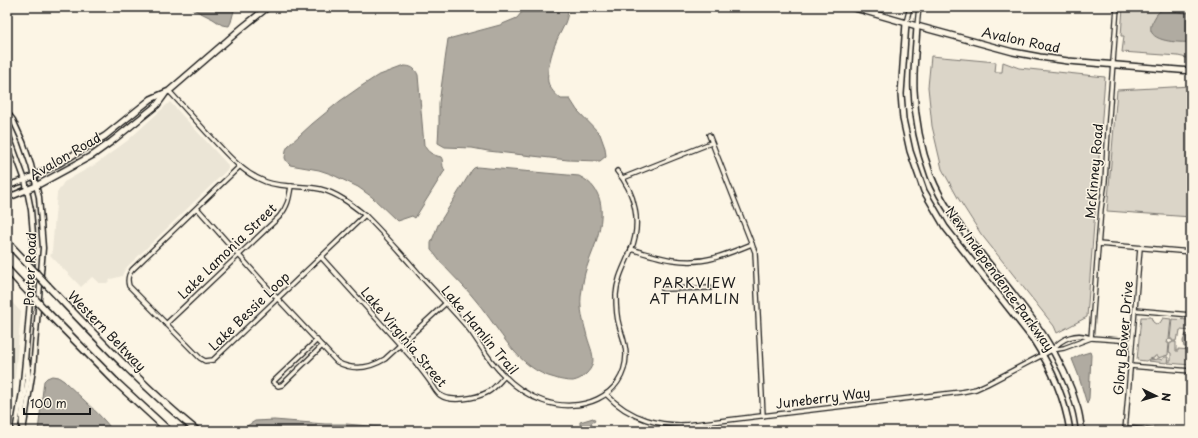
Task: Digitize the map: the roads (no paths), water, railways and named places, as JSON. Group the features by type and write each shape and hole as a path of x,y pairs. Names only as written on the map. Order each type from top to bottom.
{"highway":[{"name":"Western Beltway","path":"7,242 126,367 169,408 197,431"},
{"path":"7,268 47,312 117,383 169,431"}],"main road":[{"name":"Avalon Road","path":"7,198 36,186 93,155 157,105 168,92 268,7"},
{"name":"Avalon Road","path":"851,7 1013,52 1068,61 1191,71"},
{"name":"New Independence Parkway","path":"906,23 901,94 903,119 910,151 924,191 945,227 1033,339 1043,355 1060,393 1070,431"},
{"name":"New Independence Parkway","path":"917,26 914,73 915,109 921,143 931,176 946,206 959,226 1040,328 1065,371 1078,408 1082,431"},
{"name":"Avalon Road","path":"7,186 25,180 58,164 105,136 151,99 168,92"}],"street":[{"path":"906,23 910,7"},
{"path":"917,26 919,7"},
{"name":"McKinney Road","path":"1091,338 1101,209 1105,182 1117,7"},
{"name":"Lake Hamlin Trail","path":"168,92 233,162 252,175 266,182 280,185 321,189 346,201 365,214 470,330 497,370 519,389 532,397 552,404 580,405 593,402 606,394 615,385 623,371 625,361 625,345 616,311 616,294 621,272 635,236 636,215 631,194 623,178 617,171"},
{"name":"Porter Road","path":"7,112 13,120 23,142 36,186 41,216 42,254 33,370 23,431"},
{"name":"Porter Road","path":"7,131 28,190 33,234 32,277 26,357 15,431"},
{"path":"709,135 755,252 763,416"},
{"path":"623,178 712,143"},
{"name":"Lake Bessie Loop","path":"240,166 129,274 129,286 200,358 205,361 214,360 365,214"},
{"name":"Lake Lamonia Street","path":"166,324 285,210 289,199 290,186"},
{"path":"196,208 337,362 344,365 366,367 385,359 446,303"},
{"path":"631,249 668,260 693,261 717,257 752,244"},
{"path":"1098,244 1191,252"},
{"name":"Glory Bower Drive","path":"1125,430 1140,248"},
{"name":"Lake Virginia Street","path":"321,257 400,345 438,393 444,398 466,399 478,396 494,388 504,377"},
{"path":"663,289 710,288"},
{"path":"1135,310 1191,315"},
{"path":"1052,350 1058,342 1072,336 1085,335 1091,338 1132,341"},
{"path":"1052,350 1064,348 1091,338"},
{"path":"317,340 273,382 278,386 282,385 322,346"},
{"name":"Juneberry Way","path":"606,394 616,405 631,414 646,420 665,424 689,425 968,390 987,384 1052,350"},
{"path":"23,431 21,424 22,413 29,370 26,357"},
{"path":"1130,366 1191,371"},
{"path":"1125,430 1158,431"}],"district":[{"name":"PARKVIEW AT HAMLIN","path":"695,292"}]}
